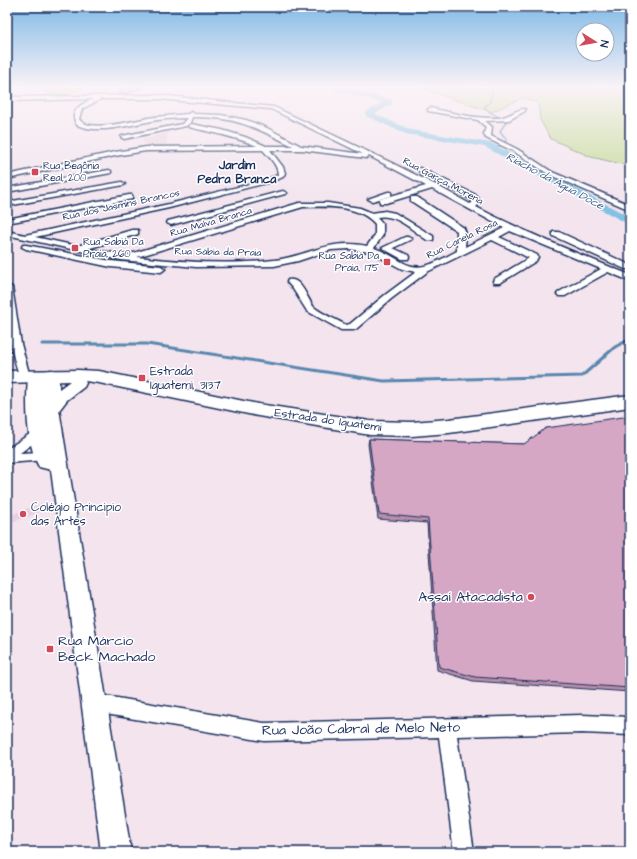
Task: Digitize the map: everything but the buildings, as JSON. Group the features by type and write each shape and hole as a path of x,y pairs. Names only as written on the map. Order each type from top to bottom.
{"main road":[{"name":"Estrada do Iguatemi","path":"7,387 40,380 85,376 123,382 258,410 370,428 412,429 449,426 630,401"},
{"name":"Estrada do Iguatemi","path":"7,377 78,383 123,382"},
{"path":"40,380 51,409 50,461 94,703 116,852"},
{"path":"40,380 35,416 39,434 50,461"},
{"path":"51,409 61,396 78,383"}],"street":[{"path":"124,137 172,127"},
{"path":"197,127 220,131 265,148"},
{"path":"256,127 305,146 378,158"},
{"name":"Rua Garça Morena","path":"313,127 378,158 394,162 510,228 630,278"},
{"path":"327,127 360,142"},
{"path":"488,127 488,137 515,150 550,173 630,208"},
{"path":"146,149 136,142 141,137 163,128"},
{"path":"266,131 274,128 305,146"},
{"path":"7,177 115,154 146,149 265,148 305,146"},
{"name":"Rua dos Jasmins Brancos","path":"25,237 169,206 279,177 282,173 282,169 265,148"},
{"path":"418,168 473,197 477,202 471,207"},
{"path":"7,190 109,172"},
{"path":"268,181 288,197 302,205"},
{"path":"7,204 122,184"},
{"path":"414,184 400,190 412,196 461,230 461,252"},
{"path":"372,200 386,197 412,196 434,186"},
{"path":"7,220 129,197"},
{"path":"171,223 288,197"},
{"name":"Rua Malva Branca","path":"125,257 302,205 329,204 357,209 374,215 385,213 395,215 430,238"},
{"path":"374,215 380,225 380,231 372,246 386,248 405,257"},
{"name":"Rua Canela Rosa","path":"291,282 297,287 310,308 344,328 353,327 388,297 424,270 510,228"},
{"path":"77,248 135,232"},
{"name":"Rua Sábia da Praia","path":"7,233 125,257 188,263 279,263 333,247 372,246 383,255 405,268 424,270"},
{"path":"556,234 629,267"},
{"path":"493,237 533,256 534,258 497,281"},
{"path":"386,248 408,239"},
{"path":"26,247 133,267 235,273"},
{"path":"133,267 140,259"},
{"path":"620,273 629,267"},
{"path":"562,294 609,268"},
{"path":"7,287 21,368 40,380"},
{"path":"7,457 39,434"},
{"path":"7,457 50,461"},
{"name":"Rua João Cabral de Melo Neto","path":"94,703 264,732 582,724 630,726"},
{"path":"447,728 464,852"}],"shaded area":[{"path":"168,132 166,146 149,147 142,140"},
{"name":"Colégio Principio das Artes","path":"43,503 38,513 7,524 7,516"}],"green space":[{"path":"544,127 630,127 630,166 591,157 551,139"}],"waterway":[{"name":"Riacho da Água Doce","path":"398,127 409,132 488,145 630,222"},
{"path":"495,149 507,140 500,131 503,127"},
{"path":"42,344 147,344 384,381 582,376 615,347 630,339"}],"place":[{"name":"Rua Begônia Real, 200","path":"35,172"},
{"name":"Rua Sabiá Da Praia, 260","path":"75,248"},
{"name":"Rua Sabiá Da Praia, 175","path":"387,262"},
{"name":"Estrada Iguatemi, 3137","path":"142,378"},
{"name":"Colégio Principio das Artes","path":"23,514"},
{"name":"Assaí Atacadista","path":"531,597"},
{"name":"Rua Márcio Beck Machado","path":"50,649"}],"district":[{"name":"Jardim Pedra Branca","path":"237,172"}]}
